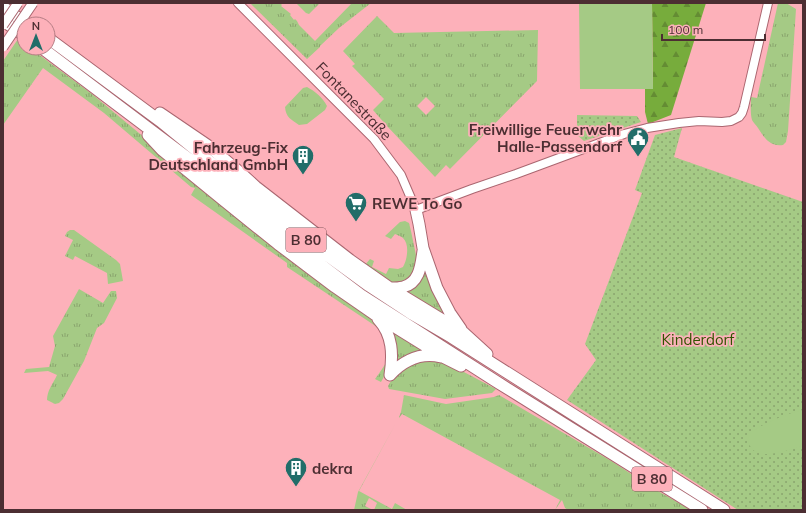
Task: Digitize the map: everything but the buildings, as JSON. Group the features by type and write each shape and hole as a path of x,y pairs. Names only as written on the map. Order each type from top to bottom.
{"highway":[{"path":"3,7 16,16"},
{"path":"3,21 16,30"},
{"name":"B 80","path":"56,44 160,121 310,243 369,286 724,510"},
{"name":"B 80","path":"53,56 196,165 299,248 361,295 702,510"},
{"path":"120,91 162,114 210,148 256,187 350,260 390,288 464,333 518,380"},
{"path":"125,111 162,150 278,244 335,287 374,314 445,358 472,372 497,382"},
{"path":"416,210 423,248 437,288 450,312 464,333"},
{"path":"390,288 403,287 410,284 416,278 420,270 423,248"},
{"path":"374,314 380,321 390,341 392,356 390,375 400,365 417,356 430,355 445,358"}],"main road":[{"path":"3,25 18,3"},
{"path":"3,47 33,3"}],"street":[{"name":"Fontanestraße","path":"238,3 374,139 401,175 416,210"},
{"path":"416,210 624,134 679,122 722,122 735,119 740,115 744,107 768,3"}],"green space":[{"path":"250,3 280,3 282,5 281,6 291,14 290,15 294,20 295,19 315,41 352,3 371,3 339,28 307,59"},
{"path":"296,3 320,3 309,14"},
{"path":"579,3 652,3 653,89 580,89"},
{"path":"652,3 706,3 671,115 648,124 645,112 645,89 653,88"},
{"path":"778,3 786,3 796,9 788,131 786,142 783,145 774,144 768,141 752,120 751,114 751,97 757,98"},
{"path":"377,16 394,33 538,30 537,81 450,169 446,165 435,177 373,110 384,99 352,66 355,64 343,51","holes":["426,97 435,106 426,115 417,106"]},
{"path":"16,42 16,56 41,56 92,94 298,265 373,318 384,333 389,349 388,366 381,382 375,379 387,360 388,353 380,329 287,267 287,263 191,195 195,188 191,187 104,113 43,68 3,125 3,61"},
{"path":"307,87 318,95 327,106 325,110 307,124 299,125 291,120 285,107 303,88"},
{"path":"577,115 637,116 641,122 584,141 577,135"},
{"name":"Kinderdorf","path":"682,128 674,157 803,202 803,510 738,510 567,400 596,360 585,344 642,193 635,190 655,135"},
{"path":"405,221 409,223 411,231 417,260 416,270 410,280 393,284 364,266 370,259 374,261 372,267 386,274 389,268 398,269 403,267 406,260 407,244 402,237 395,234 391,239 385,236 400,222"},
{"path":"70,230 74,230 116,260 120,264 123,281 108,284 107,273 75,256 73,260 65,256 73,240 65,236"},
{"path":"423,261 453,323 400,291"},
{"path":"79,289 103,303 111,291 116,291 117,298 104,323 97,328 84,361 63,399 59,403 55,404 47,400 47,396 57,375 48,371 24,373 26,369 49,367 55,346 53,336"},
{"path":"387,325 430,351 394,367"},
{"path":"416,359 445,362 496,389 492,393 445,399 389,389 388,386 394,376"},
{"path":"404,395 446,404 499,395 691,510 568,510 565,508 562,500 555,510 560,500 402,414 399,418"},
{"path":"803,410 803,444 799,447 779,453 766,454 761,454 751,448 748,443 749,437 756,429 776,419"},
{"path":"396,423 359,491 392,509 395,503 407,510 374,510 377,503 369,498 365,506 373,510 354,510 358,492"}],"place":[{"name":"Freiwillige Feuerwehr Halle-Passendorf","path":"638,158"},
{"name":"Fahrzeug-Fix Deutschland GmbH","path":"303,176"},
{"name":"REWE To Go","path":"356,222"},
{"name":"dekra","path":"296,488"}]}
